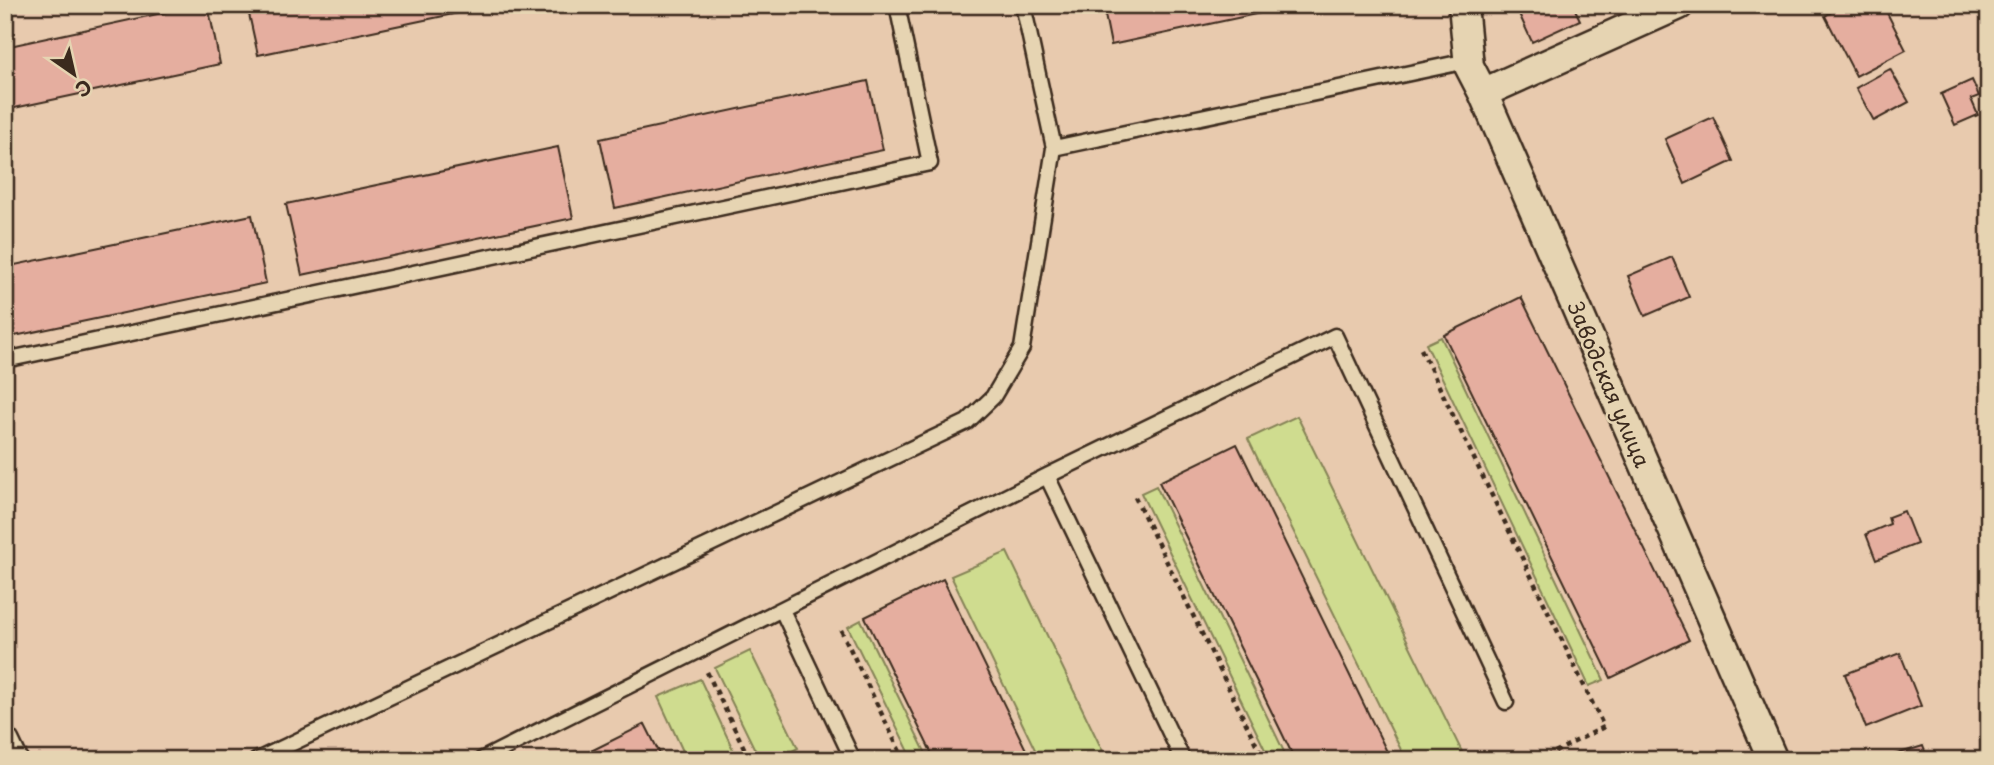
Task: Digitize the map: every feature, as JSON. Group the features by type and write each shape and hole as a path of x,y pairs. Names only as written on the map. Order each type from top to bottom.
{"street":[{"name":"Заводская улица","path":"1463,5 1469,66 1773,760"},
{"path":"1483,93 1679,5"},
{"path":"5,743 13,760"}],"lane":[{"path":"5,360 930,163 897,5"},
{"path":"257,760 967,422 993,397 1022,348 1054,148 1023,5"},
{"path":"1054,148 1453,64"},
{"path":"486,759 1047,475 1335,337 1506,702"},
{"path":"1047,475 1183,760"},
{"path":"782,610 853,760"}],"path":[{"path":"1421,349 1604,727 1539,760"},
{"path":"1135,497 1264,760"},
{"path":"841,630 904,760"},
{"path":"707,671 750,760"}],"green space":[{"path":"1441,337 1604,680 1589,686 1426,344"},
{"path":"1297,416 1465,758 1461,760 1406,760 1248,439"},
{"path":"1156,486 1288,760 1270,760 1141,493"},
{"path":"1007,552 1107,760 1040,760 951,576"},
{"path":"861,620 929,760 913,760 848,627"},
{"path":"750,651 798,748 775,760 760,760 715,668"},
{"path":"700,679 738,760 687,760 658,697"}],"building":[{"path":"208,5 220,64 5,110 5,47"},
{"path":"247,5 496,5 258,55"},
{"path":"1103,5 1269,5 1270,11 1111,45"},
{"path":"1269,5 1295,5 1270,11"},
{"path":"1515,5 1573,5 1580,20 1532,42"},
{"path":"1844,5 1883,5 1906,50 1856,76 1825,16"},
{"path":"1890,69 1909,102 1874,121 1856,88"},
{"path":"1972,80 1979,96 1971,99 1978,115 1955,125 1941,94"},
{"path":"868,81 883,150 615,208 600,139"},
{"path":"1713,117 1733,161 1685,184 1665,139"},
{"path":"558,147 573,218 302,275 286,204"},
{"path":"252,215 266,283 5,338 5,267"},
{"path":"1672,257 1689,297 1645,316 1628,276"},
{"path":"1521,297 1689,640 1611,678 1444,335"},
{"path":"1237,444 1391,760 1295,760 1159,482"},
{"path":"1904,511 1917,544 1876,560 1866,534 1890,524 1888,517"},
{"path":"943,579 1031,760 935,760 865,617"},
{"path":"1900,653 1921,706 1866,728 1845,674"},
{"path":"645,724 663,760 573,760"},
{"path":"1923,746 1928,760 1877,760"}]}
